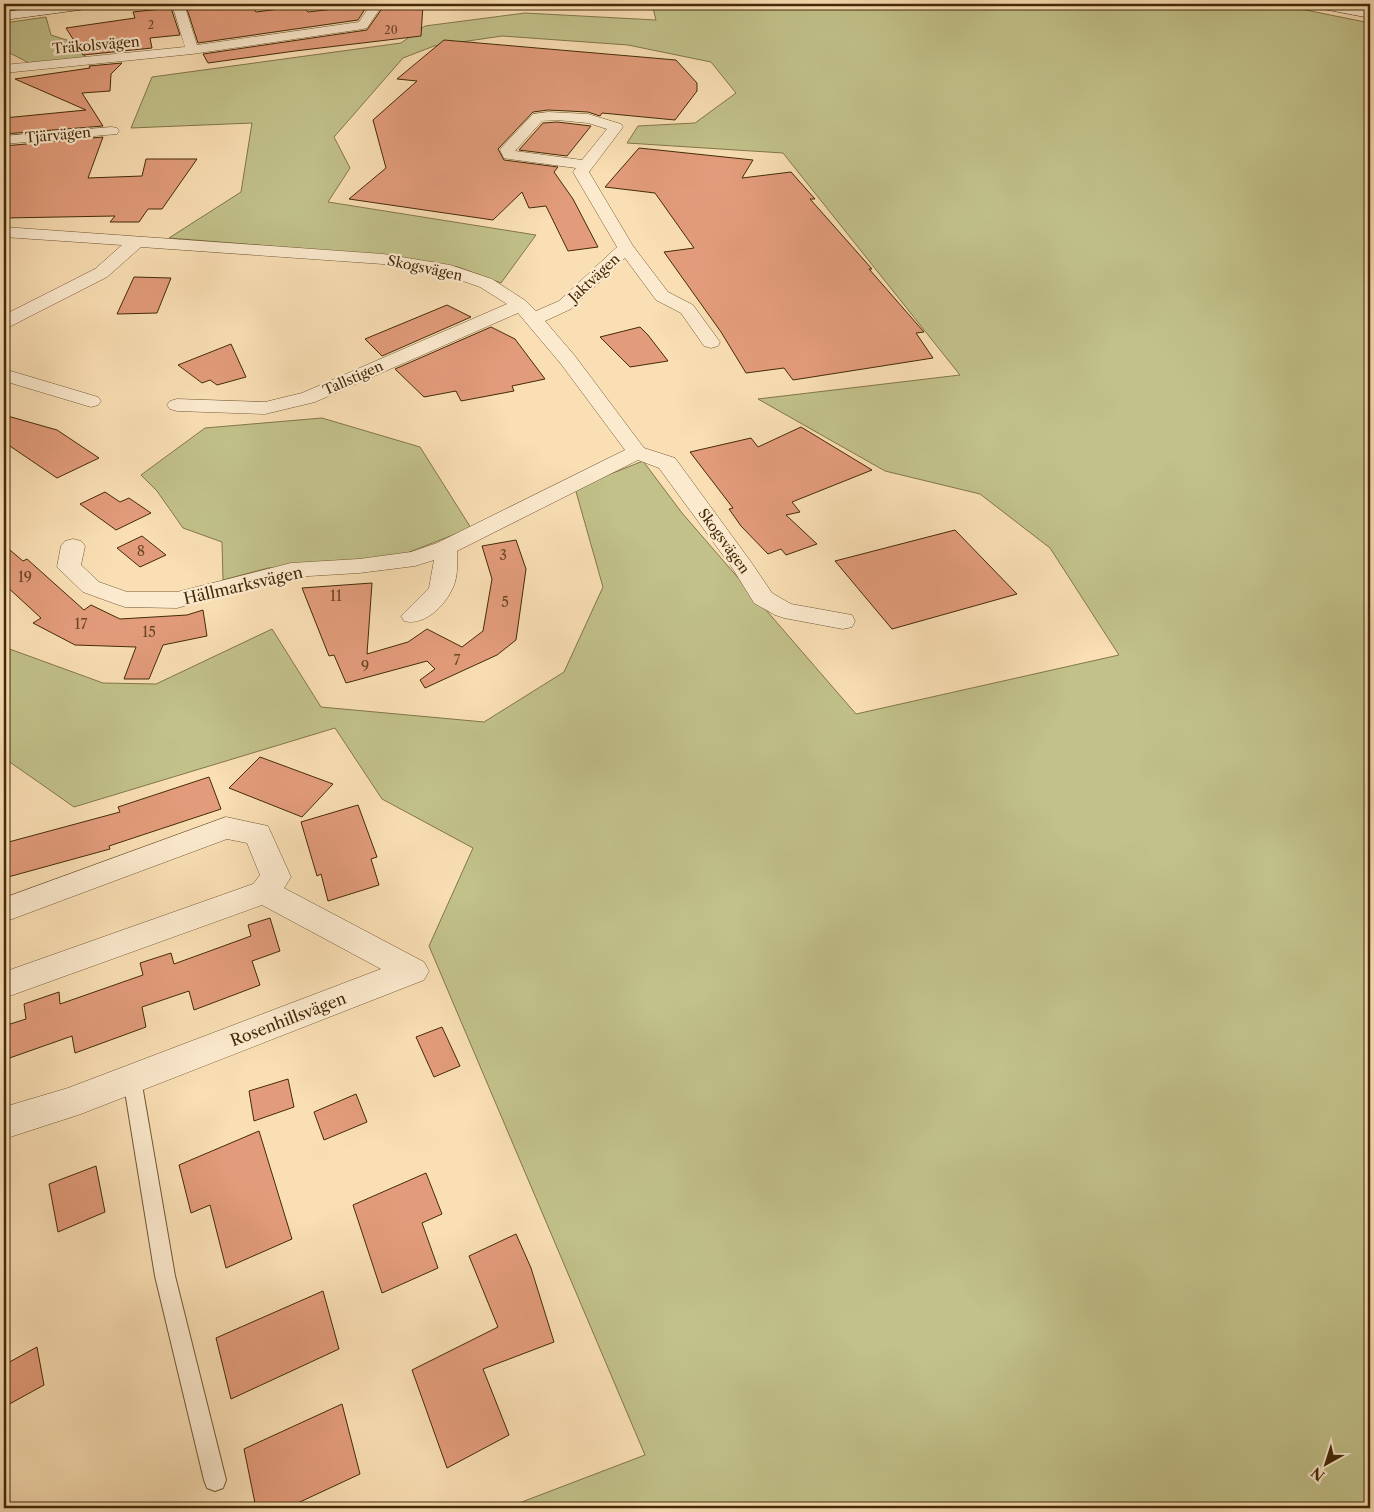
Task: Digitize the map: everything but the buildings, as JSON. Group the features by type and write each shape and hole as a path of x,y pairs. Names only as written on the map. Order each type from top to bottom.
{"street":[{"path":"4,16 94,4"},
{"path":"178,4 192,50"},
{"name":"Träkolsvägen","path":"4,69 135,57 363,25 377,4"},
{"path":"1318,4 1370,14"},
{"path":"550,116 601,120 616,127 585,165 509,155 507,150 538,117 550,116"},
{"name":"Tjärvägen","path":"4,140 112,131"},
{"name":"Jaktvägen","path":"585,165 581,172 626,248 662,296 687,309 711,342"},
{"name":"Skogsvägen","path":"4,232 393,261 450,270 486,283 520,304 534,319 568,360 637,452 667,463 744,567 763,598 784,610 843,621"},
{"path":"4,322 101,273 136,242"},
{"name":"Jaktvägen","path":"534,319 565,305 626,248"},
{"name":"Tallstigen","path":"177,405 265,408 308,398 520,304"},
{"path":"4,376 92,401"},
{"name":"Hällmarksvägen","path":"73,546 69,567 90,587 126,599 177,600 291,570 359,566 415,559 445,548 637,452"},
{"path":"413,616 435,600 447,575 445,548"},
{"path":"4,910 226,828 258,834 276,877 264,892 4,985"},
{"name":"Rosenhillsvägen","path":"4,1123 69,1103 413,971 264,892"}],"lane":[{"path":"132,1079 165,1276 215,1480"}],"shaded area":[{"path":"652,4 1276,4 1370,23 1370,1508 506,1508 645,1455 429,946 473,848 382,799 335,728 74,807 4,758 4,647 103,683 156,684 272,629 321,707 484,722 564,672 603,587 575,488 643,461 682,513 856,714 1119,655 1050,548 980,494 885,471 758,399 960,375 783,153 627,143 638,126 695,123 736,93 711,62 628,45 502,36 434,46 403,58 334,137 350,168 328,202 536,235 501,283 458,267 381,255 169,238 241,192 252,123 131,128 152,77 401,43 425,26 525,13 656,20"},
{"path":"46,17 51,35 79,44 86,58 31,64 4,50 4,23"},
{"path":"322,418 420,447 471,528 402,555 333,564 268,568 223,580 222,542 183,528 157,491 141,475 205,428"}]}
